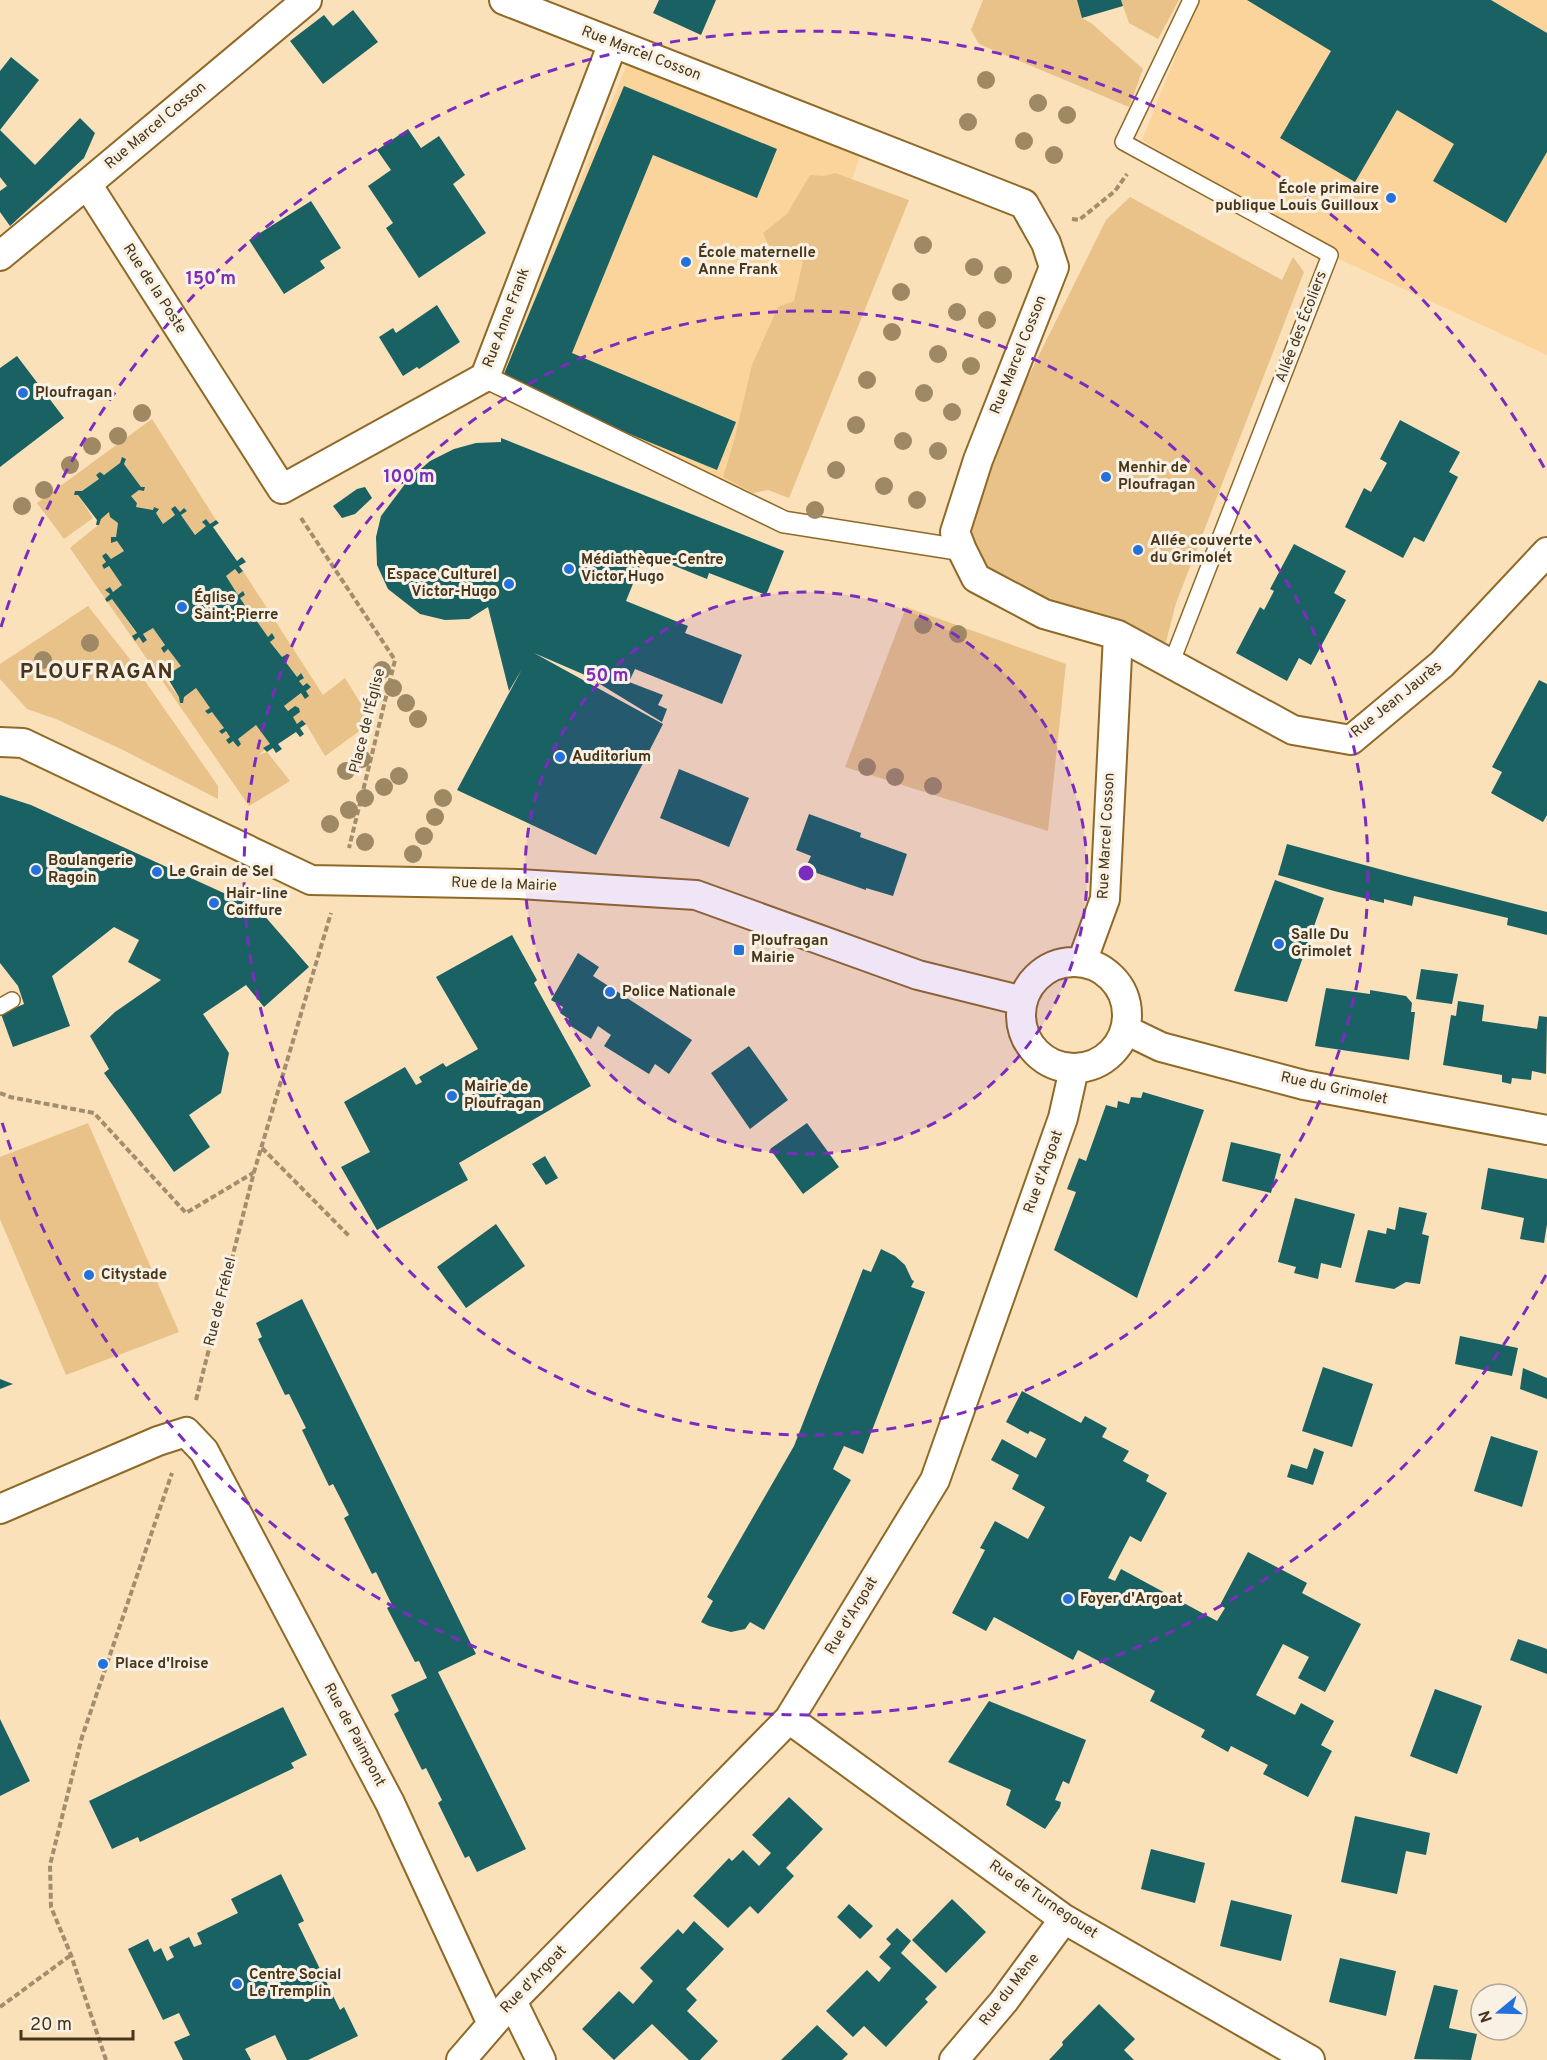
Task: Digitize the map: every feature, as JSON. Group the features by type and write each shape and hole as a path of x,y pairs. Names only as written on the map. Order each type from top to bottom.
{"street":[{"name":"Rue Marcel Cosson","path":"87,184 307,0"},
{"name":"Rue Marcel Cosson","path":"504,0 1024,204 1046,243 1054,267 978,460 955,532 976,578 1044,614 1118,635 1106,899 1083,962"},
{"name":"Rue Anne Frank","path":"282,489 484,377 613,43"},
{"path":"0,256 87,184"},
{"name":"Rue de la Poste","path":"87,184 282,489"},
{"path":"484,377 784,522 962,550"},
{"name":"Rue Jean Jaurès","path":"1118,635 1293,730 1351,740 1442,664 1547,552"},
{"name":"Rue de la Mairie","path":"0,742 23,743 311,880 519,884 696,895 918,975 1023,1001"},
{"path":"1066,962 1083,962 1100,968 1113,979 1123,994 1127,1012 1126,1030 1118,1046 1106,1058 1090,1066 1074,1069 1058,1066 1043,1059 1032,1047 1024,1033 1021,1017 1023,1001 1029,987 1039,975 1052,966 1066,962"},
{"name":"Rue du Grimolet","path":"1126,1030 1161,1047 1304,1085 1547,1130"},
{"name":"Rue d'Argoat","path":"461,2060 512,2001 789,1719 935,1480 1064,1118 1074,1069"},
{"path":"0,1509 158,1441 194,1434"},
{"name":"Rue de Paimpont","path":"194,1434 390,1803 492,2024"},
{"name":"Rue de Turnegouet","path":"789,1719 1064,1919 1310,2060"},
{"name":"Rue du Mène","path":"954,2060 1004,2001 1064,1919"},
{"path":"512,2001 541,2060"}],"lane":[{"name":"Allée des Écoliers","path":"1171,664 1330,255 1123,142 1191,0"}],"path":[{"path":"1068,218 1079,220 1115,191 1142,152"},
{"name":"Place de l'Église","path":"261,1147 340,881 395,660 282,489"},
{"path":"0,1093 10,1097 94,1113 186,1214 254,1172"},
{"path":"261,1147 350,1237"},
{"name":"Rue de Fréhel","path":"106,2060 72,1954 51,1907 50,1865 82,1737 194,1434 261,1147"},
{"path":"0,2007 72,1954"}],"shaded area":[{"path":"983,0 1077,0 1082,18 1091,23 1143,69 1129,107 979,44 971,30"},
{"path":"1121,0 1179,0 1158,39 1129,23"},
{"name":"École primaire publique Louis Guilloux","path":"1198,0 1547,0 1547,355 1330,255 1142,140"},
{"name":"École maternelle Anne Frank","path":"632,51 865,142 740,500 501,381"},
{"path":"835,173 909,200 789,498 768,490 753,493 723,477 752,365 778,307 794,301 803,261 774,256 763,233 787,214 810,175 824,176"},
{"path":"1130,197 1282,280 1293,257 1304,272 1176,603 1166,642 1118,635 1044,614 962,550 984,466 1106,220"},
{"path":"152,419 216,520 210,524 206,519 203,522 206,526 195,535 181,515 187,511 184,508 180,512 171,509 175,515 163,524 156,513 158,508 154,507 153,510 136,507 137,502 131,496 139,490 144,491 145,487 141,487 124,464 126,459 122,457 120,463 104,475 100,472 96,475 99,479 82,491 75,491 74,495 78,495 93,518 64,539 37,503"},
{"path":"109,512 118,523 116,537 112,543 117,541 124,551 111,559 106,553 102,556 106,562 102,565 105,569 109,566 122,585 113,592 110,587 106,590 143,643 147,639 143,634 153,628 165,645 161,648 164,652 168,649 181,666 167,677 163,677 179,697 196,688 226,731 256,725 270,744 259,755 267,752 290,781 249,806 70,548 98,525"},
{"path":"235,569 239,574 243,571 323,695 345,678 372,722 325,756 306,724 302,720 297,724 293,717 300,712 299,708 295,706 288,711 284,706 311,686 307,683 303,686 299,681 304,677 300,673 297,677 285,661 289,657 288,654 282,657 270,642 275,638 273,633 268,637 256,620 260,616 257,612 252,616 240,598 245,595 243,591 238,595 226,576"},
{"path":"88,606 129,658 218,786 218,799 123,750 56,719 27,709 0,679 0,664"},
{"path":"906,607 1066,664 1048,831 845,767"},
{"name":"Citystade","path":"88,1123 179,1332 66,1375 0,1219 0,1157"}],"building":[{"path":"659,0 716,0 701,35 653,13"},
{"path":"1077,0 1121,0 1123,6 1082,18"},
{"path":"1247,0 1491,0 1547,33 1547,152 1506,223 1433,181 1454,144 1397,110 1355,182 1280,138 1331,51"},
{"path":"353,10 378,42 323,84 290,41 324,15 333,26"},
{"path":"11,57 39,80 0,130 0,71"},
{"path":"624,86 777,149 757,198 653,155 572,353 736,422 717,470 501,381"},
{"path":"80,118 95,133 84,158 10,226 0,212 0,191 7,186 0,177 0,130 35,165"},
{"path":"408,129 421,148 439,136 465,175 453,184 486,233 419,278 386,228 393,223 368,186 391,170 377,150"},
{"path":"311,201 341,248 320,261 325,268 284,294 249,240"},
{"path":"437,305 460,342 419,369 417,367 403,376 379,337 393,328 396,333"},
{"name":"Ploufragan","path":"17,356 64,418 0,467 0,368"},
{"path":"1400,420 1460,452 1449,472 1458,477 1424,542 1414,537 1403,558 1345,527 1364,488 1371,492 1387,463 1380,459"},
{"name":"Espace Culturel Victor-Hugo","path":"501,438 784,551 766,595 709,573 707,579 645,554 626,601 688,626 685,633 742,655 722,704 635,669 629,682 663,695 658,705 667,709 662,722 585,675 534,653 663,724 596,855 457,790 522,669 509,691 488,607 469,619 445,620 420,614 388,589 377,565 376,537 381,516 408,480 430,461 454,449 476,443 501,442"},
{"name":"Église Saint-Pierre","path":"122,457 126,459 124,464 141,487 145,487 144,491 139,490 131,496 137,503 136,507 159,509 156,513 163,524 175,515 171,509 175,506 180,512 184,508 187,511 181,515 195,535 206,526 202,522 206,519 210,524 216,520 219,523 213,527 237,561 242,557 246,562 239,566 243,571 239,574 235,569 226,576 238,595 243,591 245,595 240,598 252,616 257,612 261,617 256,620 268,637 272,633 275,638 270,642 282,657 287,654 289,657 285,661 297,677 301,673 304,678 299,681 303,686 307,683 311,687 306,691 309,696 305,699 301,693 284,706 288,711 295,706 299,708 300,712 293,717 297,724 302,720 306,724 300,728 304,734 300,737 296,732 278,744 282,749 276,753 273,748 267,752 263,748 270,744 256,725 238,739 241,744 238,747 233,741 229,744 226,740 230,737 226,731 222,734 219,731 224,728 212,712 208,714 205,711 210,708 196,688 184,697 183,703 180,703 167,677 162,677 163,673 169,674 181,666 168,649 164,653 161,648 165,645 153,628 143,634 147,640 143,643 139,637 135,641 132,636 137,633 112,599 107,602 105,599 110,594 105,590 110,587 113,592 122,585 109,566 104,569 102,565 106,562 102,556 106,553 111,559 124,551 117,541 111,543 111,537 116,537 118,523 110,517 109,512 101,519 99,525 96,525 97,520 78,495 74,495 75,491 82,491 99,479 96,475 100,472 104,475 120,463"},
{"path":"365,487 372,498 355,514 342,518 333,506 357,489"},
{"path":"1294,544 1346,571 1334,593 1346,600 1311,665 1299,658 1287,681 1236,653 1260,607 1264,610 1274,591 1270,589"},
{"path":"1539,680 1547,684 1547,815 1543,822 1491,793 1502,772 1492,767"},
{"path":"679,769 749,798 729,847 660,818"},
{"path":"0,795 31,805 263,911 262,913 309,967 264,1007 246,985 203,1014 229,1053 221,1093 189,1115 210,1147 174,1172 104,1073 109,1069 90,1036 115,1012 161,980 128,962 139,940 114,927 52,976 70,1026 13,1047 1,1014 24,1004 18,986 0,963"},
{"path":"809,814 861,833 860,837 907,854 893,896 866,888 866,890 805,869 811,856 796,850"},
{"path":"1287,844 1547,912 1547,935 1507,925 1508,918 1414,896 1412,906 1384,899 1384,903 1278,875"},
{"name":"Salle Du Grimolet","path":"1275,880 1324,898 1287,1002 1234,991"},
{"path":"512,935 537,980 534,983 591,1086 459,1163 468,1180 377,1230 341,1167 370,1152 344,1102 405,1067 416,1085 422,1082 419,1077 443,1063 446,1067 478,1049 436,977"},
{"path":"578,953 599,967 593,976 692,1040 669,1074 655,1064 649,1074 604,1046 611,1035 598,1026 591,1039 566,1023 569,1019 560,1013 563,1007 551,1000"},
{"path":"1421,969 1458,974 1452,1004 1416,999"},
{"path":"1326,988 1370,994 1370,990 1406,996 1412,1003 1411,1012 1415,1012 1409,1060 1315,1046"},
{"path":"1458,1001 1484,1005 1482,1021 1537,1029 1539,1016 1547,1017 1546,1074 1532,1071 1531,1080 1512,1078 1511,1084 1502,1082 1502,1075 1443,1065 1451,1015 1456,1016"},
{"path":"749,1046 788,1100 750,1129 711,1073"},
{"path":"1143,1092 1204,1110 1137,1298 1054,1250 1076,1192 1067,1189 1079,1158 1086,1161 1106,1105 1117,1108 1118,1101 1129,1104 1131,1097 1141,1098"},
{"path":"807,1123 839,1167 803,1194 770,1149"},
{"path":"1231,1142 1281,1154 1271,1193 1222,1181"},
{"path":"545,1156 558,1178 546,1185 532,1164"},
{"path":"1488,1168 1547,1179 1547,1224 1544,1243 1520,1239 1524,1218 1481,1209"},
{"path":"1295,1198 1355,1214 1341,1268 1321,1263 1318,1279 1294,1273 1296,1267 1278,1262"},
{"path":"1399,1207 1427,1213 1422,1234 1429,1236 1420,1284 1406,1282 1394,1289 1355,1282 1368,1230 1386,1234 1387,1228 1395,1230"},
{"path":"496,1224 525,1266 466,1308 437,1267"},
{"path":"881,1249 895,1256 905,1265 914,1281 911,1287 925,1292 863,1454 844,1446 833,1469 851,1480 764,1630 750,1622 745,1629 731,1632 709,1626 701,1622 713,1601 707,1597 794,1446 863,1269 871,1272"},
{"path":"302,1299 476,1654 438,1672 526,1849 477,1872 469,1856 465,1858 438,1803 442,1800 426,1768 422,1770 394,1714 399,1711 391,1695 427,1678 419,1661 415,1662 387,1608 392,1605 376,1572 372,1574 344,1518 349,1515 333,1484 329,1486 302,1430 306,1428 289,1394 285,1395 258,1339 262,1337 256,1323"},
{"path":"1460,1336 1518,1348 1512,1376 1455,1364"},
{"path":"1323,1367 1373,1384 1352,1447 1302,1431"},
{"path":"1523,1368 1547,1378 1547,1399 1520,1389"},
{"path":"0,1379 13,1384 0,1389"},
{"name":"Foyer d'Argoat","path":"1022,1391 1081,1423 1085,1416 1107,1428 1102,1437 1129,1451 1123,1461 1149,1475 1146,1481 1167,1493 1141,1542 1130,1536 1108,1578 1115,1581 1121,1569 1217,1621 1225,1608 1220,1605 1248,1552 1307,1583 1302,1593 1361,1624 1325,1692 1298,1678 1309,1657 1283,1644 1256,1695 1295,1715 1301,1703 1334,1721 1321,1745 1332,1751 1308,1797 1263,1774 1268,1765 1231,1746 1228,1752 1201,1737 1205,1730 1150,1701 1155,1691 1078,1650 1073,1660 994,1617 986,1631 952,1613 985,1550 980,1548 995,1521 1028,1539 1045,1507 1012,1489 1019,1475 991,1460 1002,1439 1036,1458 1046,1439 1030,1431 1028,1434 1006,1422"},
{"path":"1491,1436 1538,1451 1522,1507 1474,1491"},
{"path":"1314,1448 1324,1452 1313,1485 1287,1477 1291,1464 1307,1469"},
{"path":"1518,1639 1547,1649 1547,1674 1510,1660"},
{"path":"1435,1689 1482,1706 1457,1774 1410,1756"},
{"path":"989,1701 1086,1740 1069,1784 1063,1781 1055,1800 1061,1802 1060,1807 1045,1829 1006,1805 1011,1790 948,1762"},
{"path":"283,1707 307,1755 291,1763 294,1768 140,1842 138,1837 112,1849 89,1801"},
{"path":"0,1719 30,1781 0,1796"},
{"path":"789,1797 823,1829 786,1868 794,1876 758,1914 750,1906 728,1928 693,1896 729,1858 732,1861 743,1850 759,1866 771,1853 752,1835"},
{"path":"1355,1816 1430,1833 1426,1855 1406,1851 1397,1894 1341,1882"},
{"path":"1151,1849 1205,1863 1195,1903 1141,1889"},
{"name":"Centre Social Le Tremplin","path":"281,1874 304,1921 298,1924 340,2010 344,2007 358,2036 308,2060 287,2060 275,2035 245,2049 251,2060 183,2060 174,2042 190,2035 179,2013 163,2020 128,1949 148,1939 154,1952 161,1948 167,1961 174,1957 169,1947 189,1937 194,1947 202,1944 197,1933 238,1913 231,1899"},
{"path":"952,1899 986,1932 946,1973 912,1940"},
{"path":"1231,1900 1292,1915 1281,1961 1220,1946"},
{"path":"849,1904 873,1926 860,1939 837,1917"},
{"path":"694,1921 724,1949 686,1989 697,2000 687,2011 718,2041 700,2060 689,2060 652,2024 614,2060 582,2029 619,1991 633,2004 653,1981 640,1968 678,1929 683,1934"},
{"path":"897,1928 911,1941 901,1953 937,1987 925,1999 928,2002 886,2047 864,2026 853,2037 826,2011 867,1970 879,1982 891,1968 879,1957 891,1944 886,1939"},
{"path":"1340,1958 1396,1971 1386,2016 1329,2002"},
{"path":"1434,1985 1458,1990 1449,2028 1469,2032 1469,2042 1475,2042 1471,2060 1414,2059"},
{"path":"1099,2004 1135,2039 1124,2050 1134,2060 1049,2060 1063,2045 1062,2042"},
{"path":"817,2025 848,2054 842,2060 781,2060"}],"place":[{"name":"École primaire publique Louis Guilloux","path":"1391,198"},
{"name":"École maternelle Anne Frank","path":"686,262"},
{"name":"Ploufragan","path":"23,393"},
{"name":"Menhir de Ploufragan","path":"1106,477"},
{"name":"Allée couverte du Grimolet","path":"1138,550"},
{"name":"Médiathèque-Centre Victor Hugo","path":"569,569"},
{"name":"Espace Culturel Victor-Hugo","path":"509,584"},
{"name":"Église Saint-Pierre","path":"182,607"},
{"name":"Auditorium","path":"560,757"},
{"name":"Boulangerie Ragoin","path":"36,870"},
{"name":"Le Grain de Sel","path":"157,872"},
{"name":"Hair-line Coiffure","path":"214,903"},
{"name":"Salle Du Grimolet","path":"1279,944"},
{"name":"Ploufragan Mairie","path":"739,950"},
{"name":"Police Nationale","path":"610,992"},
{"name":"Mairie de Ploufragan","path":"452,1096"},
{"name":"Citystade","path":"89,1275"},
{"name":"Foyer d'Argoat","path":"1068,1599"},
{"name":"Place d'Iroise","path":"103,1664"},
{"name":"Centre Social Le Tremplin","path":"237,1984"}],"district":[{"name":"PLOUFRAGAN","path":"97,672"}]}
